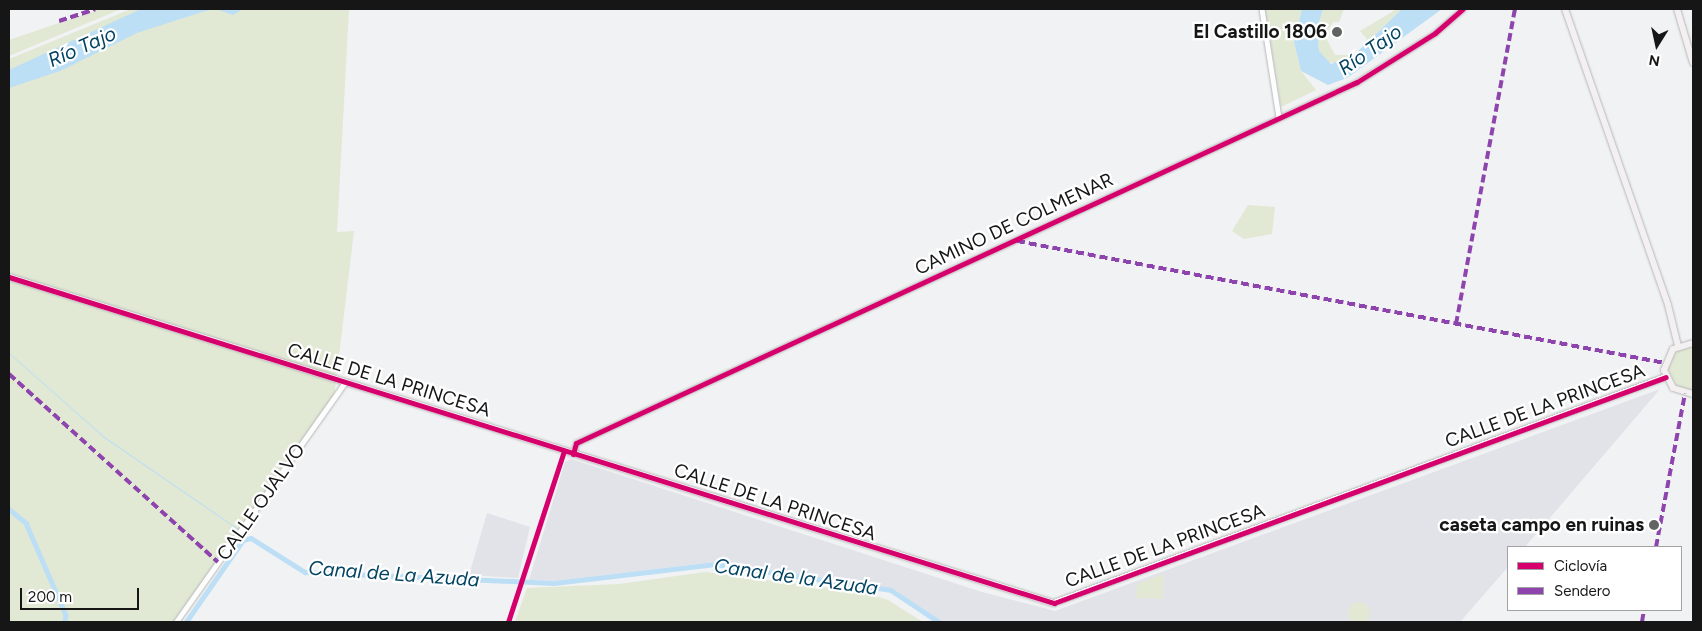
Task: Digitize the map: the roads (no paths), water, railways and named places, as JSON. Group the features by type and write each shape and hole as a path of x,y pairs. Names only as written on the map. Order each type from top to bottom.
{"main road":[{"path":"1565,9 1668,305 1678,346"},
{"path":"1677,9 1693,63"},
{"path":"1693,343 1678,346 1667,358 1666,377 1679,392 1693,394"}],"street":[{"path":"1262,9 1279,117"},
{"name":"CAMINO DE COLMENAR","path":"573,454 576,444 1357,82 1435,34 1463,9"},
{"name":"CALLE DE LA PRINCESA","path":"9,277 1054,603 1666,377"},
{"name":"CALLE OJALVO","path":"176,622 345,382"}],"water":[{"name":"Río Tajo","path":"141,9 216,9 137,33 60,71 9,88 9,70"},
{"path":"216,9 243,9 233,15"},
{"name":"Río Tajo","path":"1302,9 1323,9 1317,29 1319,51 1331,64 1355,54 1402,9 1442,9 1347,78 1328,85 1301,71 1294,42"}],"waterway":[{"path":"9,353 104,437 238,529"},
{"path":"9,509 26,523 66,615 65,622"},
{"path":"186,622 243,540 243,532"},
{"name":"Canal de la Azuda","path":"243,540 251,538 305,572 554,583 715,564 891,590 939,622"}],"place":[{"name":"El Castillo 1806","path":"1337,32"},
{"name":"caseta campo en ruinas","path":"1654,525"}],"water label":[{"name":"Canal de La Azuda","path":"394,574"}]}
